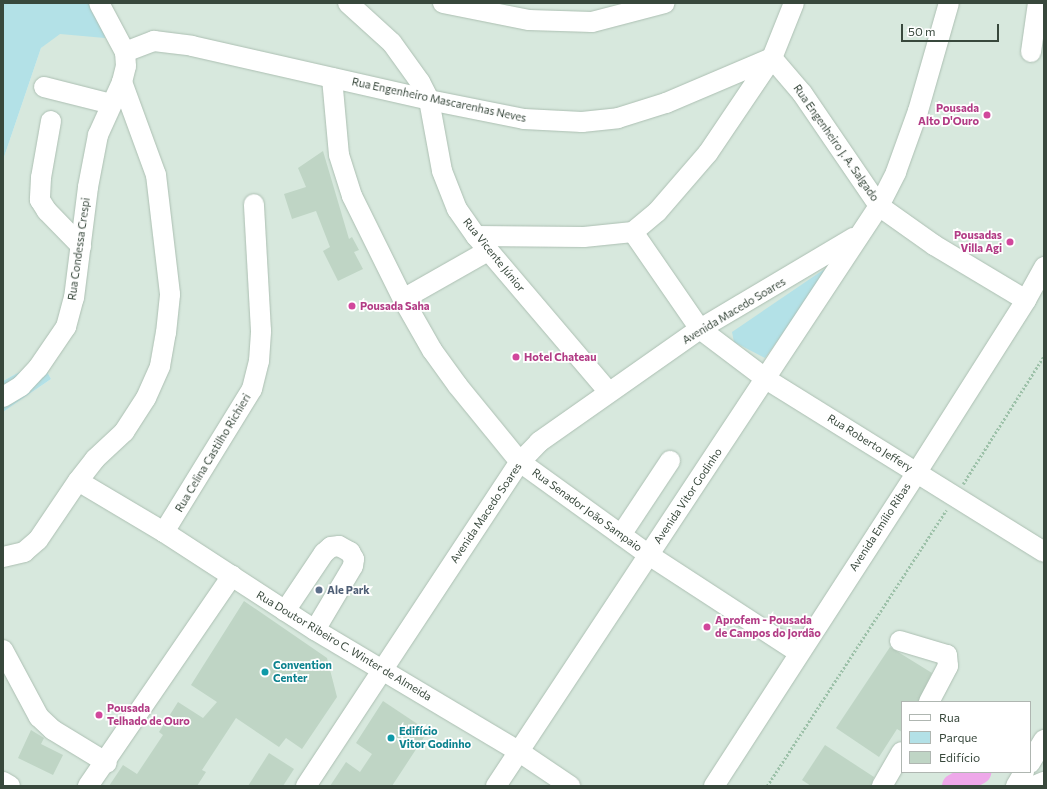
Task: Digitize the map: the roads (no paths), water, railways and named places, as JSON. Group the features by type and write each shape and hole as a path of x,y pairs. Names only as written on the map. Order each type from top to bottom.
{"street":[{"path":"99,3 125,52"},
{"name":"Rua Vicente Júnior","path":"348,3 404,58 429,100 442,171 457,208 482,244 609,392"},
{"path":"443,3 529,20 592,22 665,3"},
{"path":"403,299 482,244 634,232 657,212 708,152 772,58 794,3"},
{"path":"879,206 896,172 918,111 949,3"},
{"path":"1031,52 1038,3"},
{"name":"Rua Engenheiro Mascarenhas Neves","path":"125,52 154,41 192,46 429,100 524,119 582,122 618,118 666,103 772,58"},
{"name":"Rua Condessa Crespi","path":"3,397 21,386 38,368 66,327 74,298 88,187 97,142 111,104 122,82 126,66 125,52"},
{"name":"Rua Engenheiro J. A. Salgado","path":"772,58 802,93 879,206 934,245 1026,300"},
{"name":"Rua Senador João Sampaio","path":"332,78 338,155 352,196 403,299 432,350 458,386 520,462 649,555 798,652"},
{"path":"3,558 24,552 38,540 78,481 95,459 124,432 146,398 160,366 166,333 170,294 156,175 122,82"},
{"path":"44,87 111,104"},
{"path":"51,121 41,178 40,200 47,211 81,246"},
{"name":"Rua Celina Castilho Richieri","path":"164,532 239,414 252,389 260,361 261,331 254,204"},
{"name":"Avenida Macedo Soares","path":"306,786 520,462 539,442 700,329 829,265 860,233 879,206"},
{"name":"Rua Roberto Jeffery","path":"634,232 700,329 766,379 917,472 956,494 1044,552"},
{"name":"Avenida Vitor Godinho","path":"496,786 766,379 829,265"},
{"name":"Avenida Emílio Ribas","path":"714,786 798,652 917,472 1026,300 1044,266"},
{"path":"621,535 670,461"},
{"name":"Rua Doutor Ribeiro C. Winter de Almeida","path":"78,481 164,532 315,630 518,751 570,786"},
{"path":"285,611 324,553 330,547 339,546 350,552 354,559 353,566 315,630"},
{"path":"88,786 107,763 232,576"},
{"path":"900,641 947,655 948,666 930,701"},
{"path":"3,650 40,717 53,730 107,763"},
{"path":"1031,766 1044,740"},
{"path":"882,786 901,754"},
{"path":"1026,776 1044,782"},
{"path":"3,782 10,786"}],"waterway":[{"path":"954,786 977,773"}],"place":[{"name":"Pousada Alto D'Ouro","path":"987,115"},
{"name":"Pousadas Villa Agi","path":"1010,242"},
{"name":"Pousada Saha","path":"352,306"},
{"name":"Hotel Chateau","path":"516,357"},
{"name":"Ale Park","path":"319,590"},
{"name":"Aprofem - Pousada de Campos do Jordão","path":"707,627"},
{"name":"Convention Center","path":"265,672"},
{"name":"Pousada Telhado de Ouro","path":"99,715"},
{"name":"Edifício Vitor Godinho","path":"391,738"}]}
